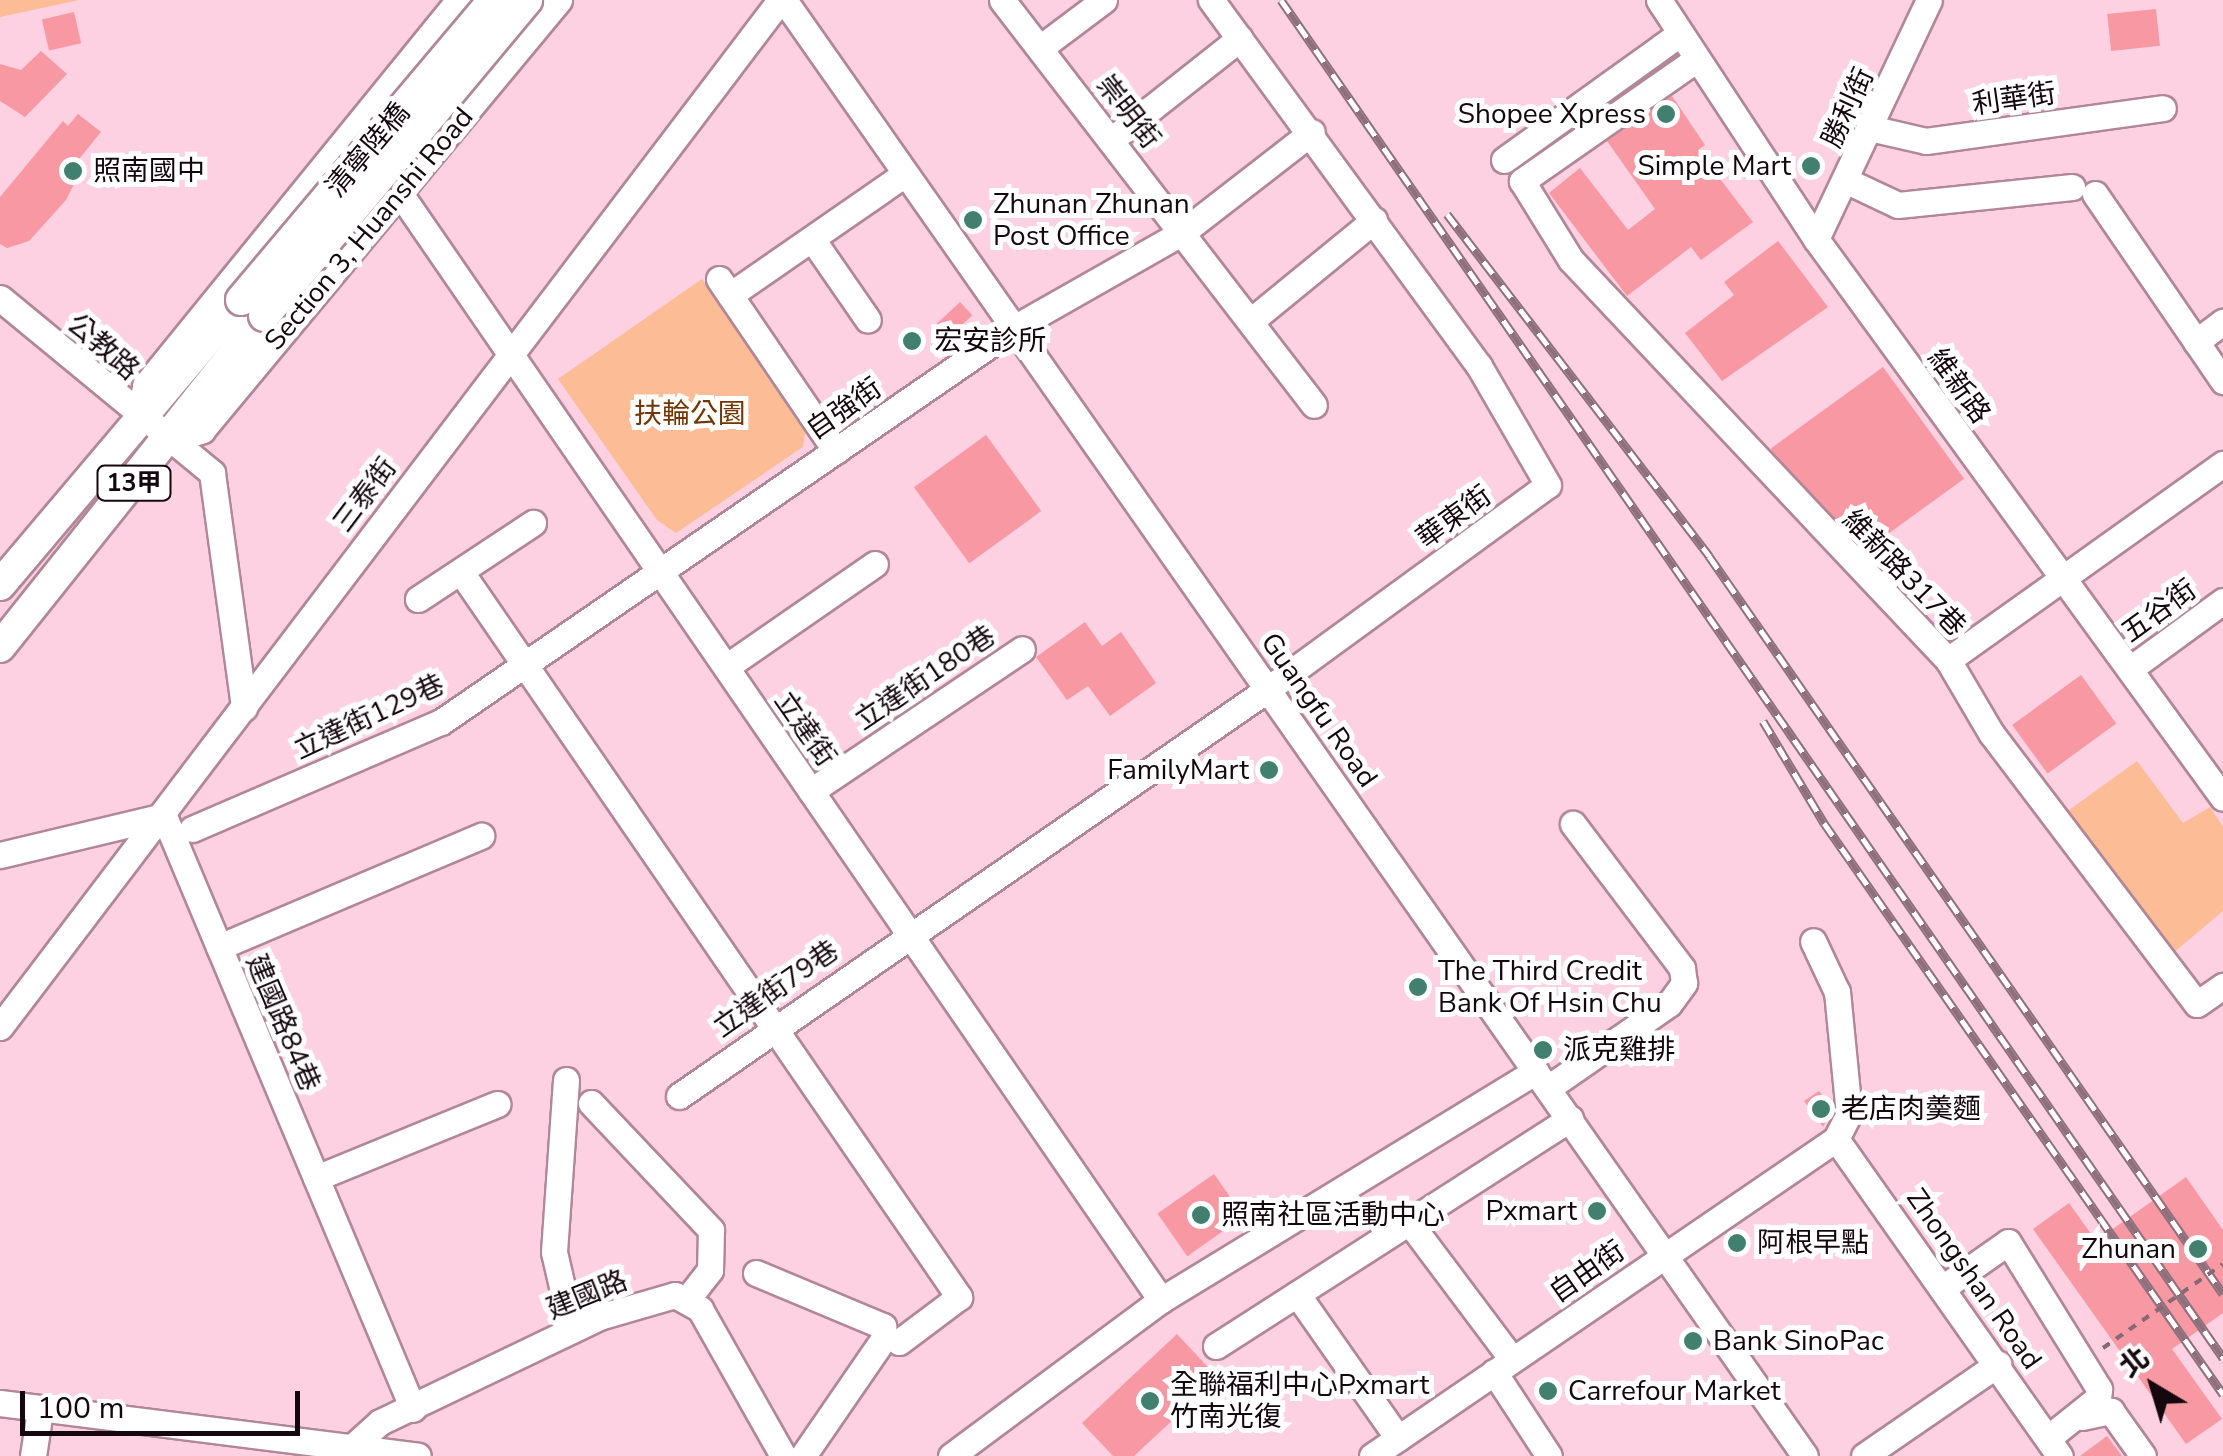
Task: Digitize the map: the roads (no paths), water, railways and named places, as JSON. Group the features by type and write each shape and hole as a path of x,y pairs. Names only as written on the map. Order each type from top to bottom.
{"main road":[{"name":"清寧陸橋","path":"252,308 494,0"},
{"name":"清寧陸橋","path":"252,308 527,0"},
{"name":"Section 3, Huanshi Road","path":"0,586 139,418 252,308"},
{"name":"Section 3, Huanshi Road","path":"0,647 168,441 252,308"}],"street":[{"name":"Section 3, Huanshi Road","path":"139,418 146,386 459,0"},
{"name":"Section 3, Huanshi Road","path":"168,441 202,430 558,0"},
{"name":"Guangfu Road","path":"782,0 1805,1456"},
{"name":"三泰街","path":"0,1026 164,816 511,348 782,0"},
{"name":"崇明街","path":"1002,0 1314,405"},
{"path":"1040,48 1104,0"},
{"name":"華東街","path":"909,933 1268,689 1548,485 1479,366 1312,132 1211,0"},
{"name":"維新路","path":"1658,0 1694,61 1816,239 2223,798"},
{"name":"勝利街","path":"1816,239 1874,129 1929,0"},
{"path":"1504,160 1678,35"},
{"path":"1111,140 1240,38"},
{"name":"維新路317巷","path":"1694,61 1522,181 1571,260 1948,660 1991,733 2197,1004 2223,986"},
{"name":"利華街","path":"1874,129 1926,141 2163,108"},
{"name":"自強街","path":"661,572 1014,328 1183,232 1312,132"},
{"path":"836,450 724,287 812,238 905,174"},
{"path":"1846,181 1898,205 2084,191 2223,381"},
{"name":"立達街","path":"399,192 511,348 726,668 1162,1300"},
{"path":"1252,320 1374,220"},
{"path":"812,238 868,320"},
{"name":"公教路","path":"0,298 139,418 212,473 244,708"},
{"path":"2196,342 2223,322"},
{"path":"1948,660 2223,464"},
{"path":"418,599 533,523"},
{"path":"726,668 875,564"},
{"path":"461,572 960,1297 899,1342"},
{"name":"立達街129巷","path":"192,828 441,722 661,572"},
{"name":"五谷街","path":"2130,669 2223,601"},
{"name":"立達街180巷","path":"811,791 1022,649"},
{"path":"0,855 164,816"},
{"name":"建國路84巷","path":"164,816 413,1409"},
{"path":"951,1456 1162,1300 1669,1004 1684,984 1682,968 1572,824"},
{"path":"219,947 482,836"},
{"name":"立達街79巷","path":"679,1096 909,933"},
{"path":"1813,942 1837,992 1849,1114 1836,1139"},
{"path":"566,1080 554,1252 572,1330"},
{"path":"591,1103 711,1230 710,1270 686,1301 700,1309 783,1456"},
{"path":"316,1178 497,1104"},
{"path":"1216,1346 1570,1119"},
{"name":"自由街","path":"1372,1456 1836,1139"},
{"name":"Zhongshan Road","path":"1836,1139 2053,1445"},
{"path":"1408,1222 1503,1366 1548,1456"},
{"path":"1944,1287 2008,1242 2099,1389 2124,1401 2163,1456"},
{"path":"756,1273 883,1326 884,1338 803,1456"},
{"path":"1297,1294 1398,1438"},
{"name":"建國路","path":"350,1449 380,1422 572,1330 676,1295 686,1301"},
{"path":"1864,1456 1998,1364"},
{"path":"2053,1445 2096,1401 2099,1389"},
{"path":"0,1403 274,1448 350,1449 418,1456"},
{"path":"2053,1445 2103,1408 2143,1456"},
{"path":"33,1456 40,1410"}],"railway":[{"path":"1281,0 2223,1358"},
{"path":"1447,214 1709,556 2223,1294"},
{"path":"1763,721 1824,823 2223,1394"}],"place":[{"name":"Shopee Xpress","path":"1666,114"},
{"name":"Simple Mart","path":"1811,166"},
{"name":"照南國中","path":"73,171"},
{"name":"Zhunan Zhunan Post Office","path":"973,220"},
{"name":"宏安診所","path":"912,341"},
{"name":"FamilyMart","path":"1269,770"},
{"name":"The Third Credit Bank Of Hsin Chu","path":"1418,987"},
{"name":"派克雞排","path":"1543,1050"},
{"name":"老店肉羮麵","path":"1821,1109"},
{"name":"Pxmart","path":"1597,1211"},
{"name":"照南社區活動中心","path":"1201,1215"},
{"name":"阿根早點","path":"1737,1243"},
{"name":"Zhunan","path":"2198,1249"},
{"name":"Bank SinoPac","path":"1693,1341"},
{"name":"Carrefour Market","path":"1548,1391"},
{"name":"全聯福利中心Pxmart 竹南光復","path":"1150,1401"}],"park label":[{"name":"扶輪公園","path":"690,414"}]}
